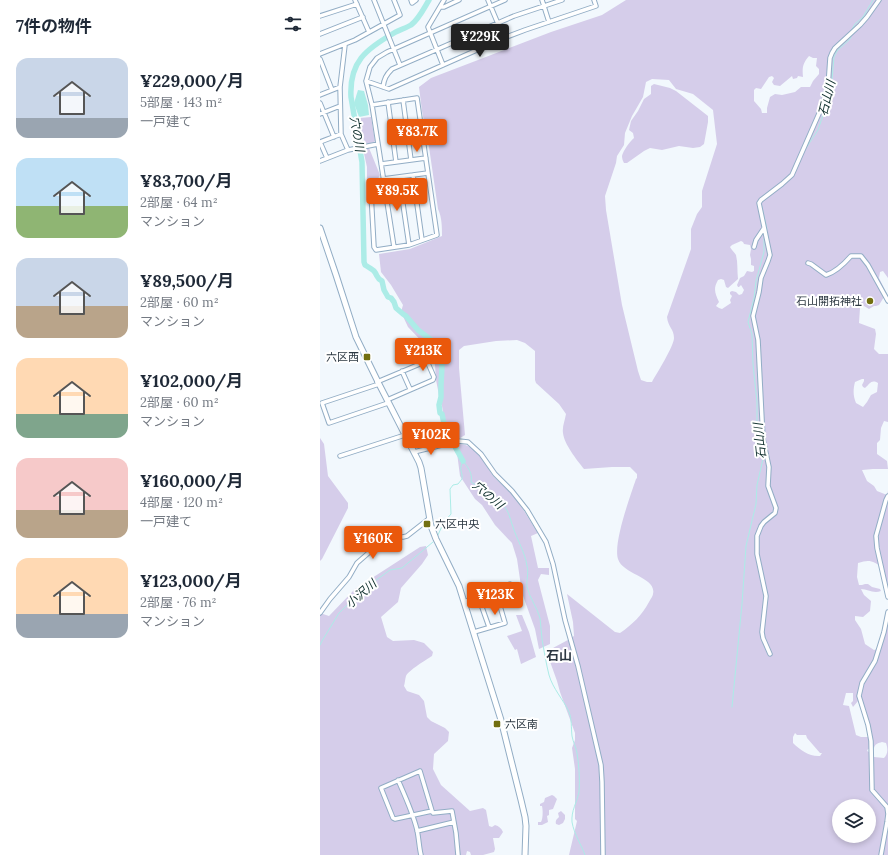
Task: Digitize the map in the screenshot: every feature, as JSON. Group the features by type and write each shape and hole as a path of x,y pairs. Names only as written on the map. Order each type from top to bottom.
{"street":[{"path":"374,0 400,65"},
{"path":"320,54 345,44 384,25 400,15 394,0"},
{"path":"411,0 412,3 416,0"},
{"path":"443,65 428,27 444,0"},
{"path":"440,7 444,7 459,0"},
{"path":"488,0 504,38"},
{"path":"394,247 372,105 366,81 370,67 377,58 394,49 505,0"},
{"path":"542,0 549,22"},
{"path":"383,87 384,79 387,74 392,69 400,65 514,16 562,0"},
{"path":"366,81 389,90 504,38 596,6 594,0"},
{"path":"770,654 762,632 766,596 757,554 757,536 761,526 775,513 776,508 768,486 769,468 763,439 758,340 754,316 761,278 770,255 759,203 792,175 821,109 828,87 830,58 832,53 835,48 860,25 879,0"},
{"path":"320,16 356,1 369,32"},
{"path":"320,34 363,17"},
{"path":"345,44 340,87 340,106 341,134 348,150"},
{"path":"320,59 332,90"},
{"path":"320,95 340,87"},
{"path":"372,105 417,98 437,235 409,245 376,250 374,247 372,193 385,191"},
{"path":"403,100 411,160"},
{"path":"320,102 322,113 334,137"},
{"path":"388,102 396,162"},
{"path":"322,113 340,106"},
{"path":"327,158 320,142 341,134"},
{"path":"320,161 354,148 378,144"},
{"path":"381,164 426,158"},
{"path":"384,179 428,173"},
{"path":"413,175 422,240"},
{"path":"399,177 409,245"},
{"path":"320,228 356,337 421,468 431,526 459,586 501,720 525,817 525,855"},
{"path":"754,247 756,240 765,231"},
{"path":"808,263 826,275 842,266 851,256 861,256 868,265 888,301"},
{"path":"427,361 434,377 433,380 410,389 388,402 329,422 322,403 378,383 427,361"},
{"path":"402,371 410,389"},
{"path":"340,456 405,435"},
{"path":"414,452 458,441 468,442 481,454 495,474 512,491 546,542 553,564 565,620 578,666 601,765 603,855"},
{"path":"888,496 876,536 877,548 888,597"},
{"path":"320,613 358,563 379,542 386,537 407,536 430,518"},
{"path":"464,602 510,584"},
{"path":"474,632 505,623 495,589"},
{"path":"478,596 489,627"},
{"path":"881,855 888,814 887,807 872,790 868,724 859,696 862,683 875,661 884,632 888,612"},
{"path":"432,811 420,771 381,788 395,820 432,811 433,813 452,811 458,855"},
{"path":"398,780 417,830 421,855"},
{"path":"417,830 454,822"}],"shaded area":[{"path":"626,0 888,0 888,278 883,271 880,272 879,278 888,299 884,297 879,305 869,309 864,306 860,308 859,323 875,329 876,334 874,349 879,354 888,354 888,422 884,421 881,428 880,440 877,443 877,454 887,461 888,469 862,470 867,481 874,486 877,491 887,495 888,491 888,594 883,568 871,561 858,563 857,577 859,585 868,584 872,587 880,589 881,591 875,592 861,589 864,595 871,601 870,611 863,617 855,616 855,620 861,629 865,644 874,650 881,648 888,618 888,855 569,855 577,821 575,819 575,769 572,748 575,740 575,733 548,656 548,651 574,636 573,622 567,594 615,632 620,633 633,623 652,597 653,588 650,584 626,569 618,559 617,552 620,531 637,474 630,467 584,469 571,452 564,437 563,428 566,414 559,404 536,383 535,351 525,343 517,340 496,341 464,346 459,350 459,368 465,435 457,440 449,432 444,418 436,380 435,365 430,350 408,327 401,312 403,305 381,272 379,254 410,249 442,236 441,219 438,209 419,87 431,78 551,32 602,15","holes":["809,56 817,58 816,66 819,69 819,74 810,87 801,87 795,92 782,95 775,94 770,97 767,113 762,113 761,109 754,101 754,90 756,88 761,89 769,77 772,76 774,78 772,82 774,85 780,86 792,76 793,79 797,78 798,76 803,77 803,65","652,79 669,80 676,89 693,94 713,110 717,144 702,191 702,207 697,214 691,229 691,249 667,317 674,335 673,342 652,382 641,380 638,371 622,305 605,196 617,156 624,145 625,133 632,116 643,97 646,82","741,241 744,244 750,245 751,265 754,266 754,271 747,271 744,276 740,278 737,285 738,287 741,285 744,290 742,294 739,295 736,292 730,292 732,296 730,300 731,303 722,309 716,306 719,302 715,291 715,286 718,280 724,280 726,287 728,288 738,279 736,255 730,247","864,379 862,385 865,388 871,382 878,383 877,392 871,395 863,407 856,403 854,395 855,382","860,691 862,693 861,705 868,718 872,737 861,737 856,735 849,706 843,705 846,693 853,693 853,701 851,703 853,707 858,701 858,692","795,733 797,735 806,735 820,753 822,753 820,756 809,754 793,743","882,742 886,743 887,747 884,758 874,757 873,754 867,751 868,749 872,749"]},
{"path":"654,84 676,91 708,116 704,144 700,147 693,148 679,146 662,150 650,148 627,163 624,163 622,156 627,146 634,138 633,133 629,130 631,121 644,99 651,94 651,86"},
{"path":"358,90 364,91 369,115 359,117 354,103"},
{"path":"371,117 375,141 367,144 362,137 360,118"},
{"path":"369,148 380,175 376,183 367,186 367,167 363,149"},
{"path":"320,438 324,444 328,476 348,503 348,508 320,561"},
{"path":"456,445 467,445 481,456 494,477 518,502 538,533 531,536 538,568 549,568 549,575 541,574 538,580 550,626 550,644 539,649 535,629 522,593 517,559 512,543 495,525 460,476"},
{"path":"426,546 428,555 401,588 398,602 381,617 387,637 393,641 414,640 424,643 433,652 432,656 410,671 406,676 404,686 407,691 419,695 424,701 427,717 449,732 448,741 434,754 433,769 441,785 470,811 483,808 486,810 489,826 498,826 503,832 499,838 493,838 495,849 494,852 483,855 471,855 470,852 467,851 466,855 320,855 320,613 329,616 355,589 420,547"},
{"path":"516,615 522,615 529,632 536,657 521,664 517,649 515,650 507,636 522,631"},
{"path":"552,795 557,799 553,809 549,810 549,815 547,816 548,822 538,825 538,822 541,822 543,812 540,804 544,802 545,798"},
{"path":"561,811 565,815 565,819 563,823 559,825 556,824 556,820 559,817 558,813"}],"waterway":[{"name":"穴の川","path":"429,0 414,23 384,39 361,58 353,74 351,97 362,162 364,262 365,265 374,271 378,278 382,281 384,290 388,297 394,302 396,308 439,349 442,366 441,397 439,405 440,413 442,414 445,429 463,461"},
{"name":"石山川","path":"851,31 855,24 863,17 873,0"},
{"name":"石山川","path":"806,148 818,130 831,91 834,57 837,51 851,37"},
{"name":"石山川","path":"762,197 776,187"},
{"name":"石山川","path":"761,203 767,229"},
{"name":"石山川","path":"732,707 746,546 756,504 757,485 763,459 757,437 757,402 753,364 752,334 748,322 754,298 756,281 764,252 765,236"},
{"name":"穴の川","path":"437,537 444,522 451,514 450,489 453,485 458,484 462,479 461,469 463,461 471,473 471,482 496,498 507,510 525,556 528,569 527,587 540,618 542,639 549,675 571,718 572,736 579,767 579,792 573,810 572,822 585,855"},
{"name":"小沢川","path":"320,645 339,613 364,589 390,570 402,568 433,542"}],"place":[{"name":"石山開拓神社","path":"870,301"},
{"name":"六区西","path":"367,357"},
{"name":"六区中央","path":"427,524"},
{"name":"六区南","path":"497,724"}],"district":[{"name":"石山","path":"559,655"}]}
